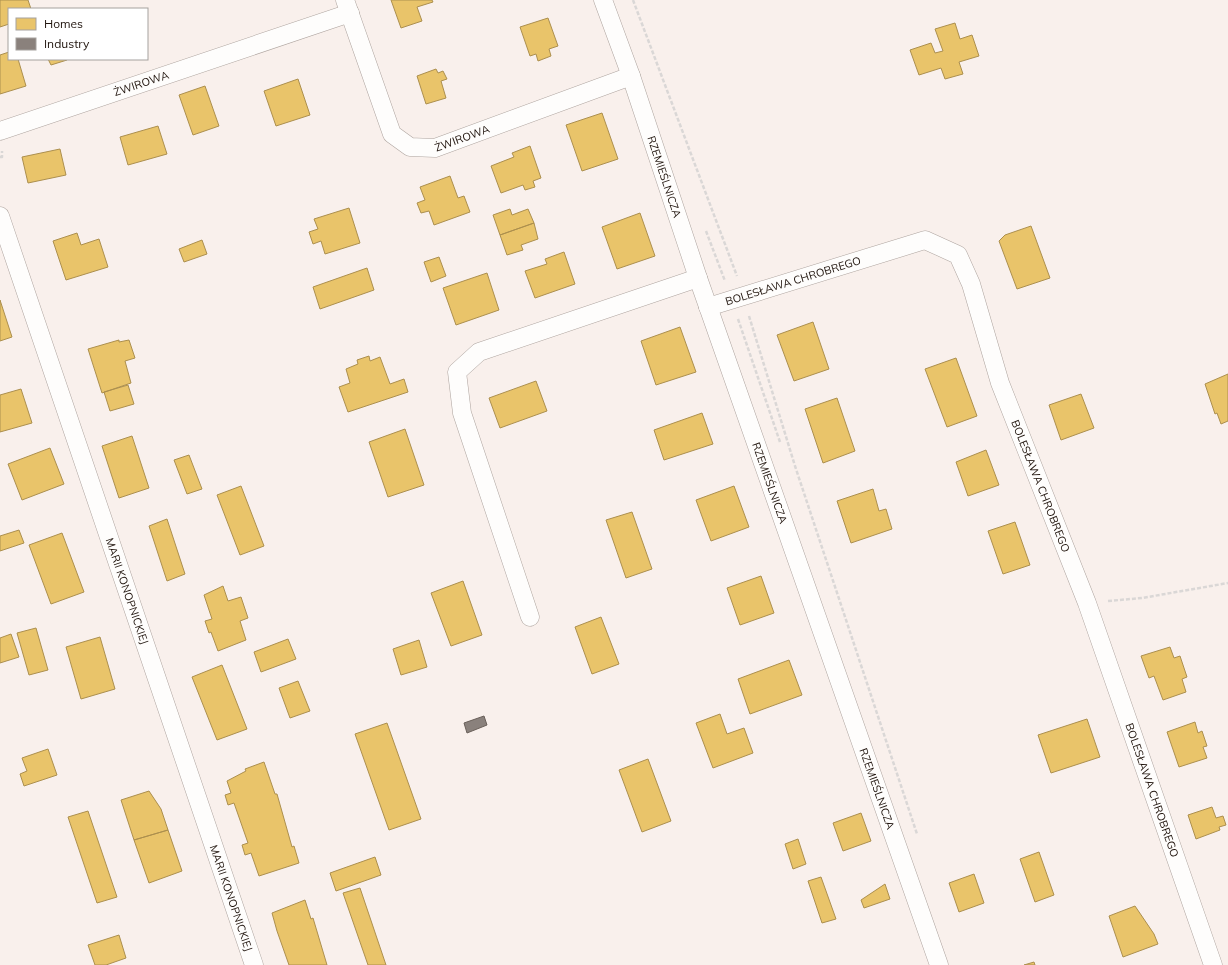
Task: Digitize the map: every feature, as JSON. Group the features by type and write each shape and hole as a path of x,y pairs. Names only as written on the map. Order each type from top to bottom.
{"street":[{"name":"RZEMIEŚLNICZA","path":"603,0 631,76 708,307 939,965"},
{"name":"ŻWIROWA","path":"0,131 348,6 392,134 410,146 435,148 631,76"},
{"name":"MARII KONOPNICKIEJ","path":"0,216 254,965"},
{"name":"BOLESŁAWA CHROBREGO","path":"708,307 925,240 958,256 971,284 1000,383 1088,603 1212,965"},
{"path":"530,617 462,413 457,372 479,352 698,278"}],"path":[{"path":"633,0 743,296 795,466 919,840"},
{"path":"1088,603 1142,598 1228,583"}],"building: Homes":[{"path":"0,0 28,0 31,8 8,8 8,24 0,27"},
{"path":"391,0 432,0 433,2 417,7 422,21 401,28"},
{"path":"548,18 558,46 549,49 551,56 538,61 536,54 530,56 520,27"},
{"path":"955,23 960,39 972,35 979,56 959,62 963,74 945,79 941,68 919,75 910,50 931,43 935,53 943,51 935,29"},
{"path":"8,52 8,60 18,60 26,86 0,94 0,55"},
{"path":"48,60 67,60 51,65"},
{"path":"436,69 438,73 443,71 447,79 441,81 446,98 426,104 417,76"},
{"path":"298,79 310,115 276,126 264,91"},
{"path":"205,86 219,126 193,135 179,95"},
{"path":"602,113 618,159 582,171 566,125"},
{"path":"158,126 167,154 128,165 120,137"},
{"path":"530,146 541,178 533,181 535,187 525,190 523,185 501,193 491,166 514,157 512,153"},
{"path":"60,149 66,175 28,183 22,157"},
{"path":"450,176 458,198 464,196 470,212 434,225 429,211 421,213 417,203 425,200 420,187"},
{"path":"349,208 360,243 325,254 321,241 313,244 309,232 318,229 314,219"},
{"path":"510,209 512,215 528,209 534,223 500,235 493,215"},
{"path":"640,213 655,256 617,269 602,227"},
{"path":"534,223 538,239 521,245 523,250 507,255 500,235"},
{"path":"1031,226 1050,278 1017,289 999,241 1005,235"},
{"path":"77,233 81,245 99,239 108,267 66,280 53,241"},
{"path":"202,240 207,254 184,262 179,249"},
{"path":"564,252 575,284 535,298 525,271 547,264 545,259"},
{"path":"439,257 446,276 431,282 424,262"},
{"path":"367,268 374,290 320,309 313,287"},
{"path":"487,273 499,310 456,325 443,288"},
{"path":"0,300 12,337 0,341"},
{"path":"813,322 829,369 794,381 777,335"},
{"path":"680,327 696,372 656,385 641,341"},
{"path":"119,340 119,342 129,340 135,358 125,361 131,383 102,393 88,349"},
{"path":"369,356 370,361 380,357 390,384 404,379 408,392 348,412 339,387 350,383 346,369 358,364 357,360"},
{"path":"956,358 977,416 947,427 925,369"},
{"path":"1228,374 1228,421 1221,424 1217,413 1215,414 1205,384"},
{"path":"536,381 547,411 500,428 489,398"},
{"path":"128,385 134,404 110,411 104,392"},
{"path":"21,389 32,423 0,432 0,395"},
{"path":"1081,394 1094,428 1061,440 1049,405"},
{"path":"837,398 855,451 823,463 805,409"},
{"path":"702,413 713,444 664,460 654,430"},
{"path":"405,429 424,485 388,497 369,442"},
{"path":"132,436 149,488 119,498 102,446"},
{"path":"50,448 64,484 22,500 8,464"},
{"path":"986,450 999,485 968,496 956,462"},
{"path":"189,455 202,489 187,494 174,460"},
{"path":"241,486 264,546 240,555 217,495"},
{"path":"734,486 749,527 711,541 696,500"},
{"path":"873,489 879,511 886,509 892,529 851,543 837,501"},
{"path":"632,512 652,569 626,578 606,520"},
{"path":"167,519 185,574 167,581 149,526"},
{"path":"1015,522 1030,565 1003,574 988,531"},
{"path":"19,530 24,543 0,551 0,536"},
{"path":"62,533 84,592 51,604 29,545"},
{"path":"761,576 774,613 740,625 727,588"},
{"path":"463,581 482,635 451,646 431,593"},
{"path":"223,586 228,601 241,597 248,618 240,621 246,640 218,651 205,621 212,619 204,595"},
{"path":"601,617 619,664 592,674 575,627"},
{"path":"36,628 48,670 29,675 17,633"},
{"path":"11,634 19,657 0,663 0,638"},
{"path":"100,637 115,689 81,699 66,647"},
{"path":"288,639 296,659 261,672 254,652"},
{"path":"419,640 427,667 401,675 393,649"},
{"path":"1170,647 1174,658 1180,656 1187,677 1182,679 1186,692 1163,700 1154,676 1149,678 1141,656"},
{"path":"789,660 802,695 750,714 738,679"},
{"path":"222,665 247,729 217,740 192,677"},
{"path":"298,681 310,711 290,718 279,688"},
{"path":"720,714 727,734 744,728 753,753 713,768 696,723"},
{"path":"1087,719 1100,757 1051,773 1038,735"},
{"path":"1195,722 1198,733 1202,731 1207,746 1203,747 1207,758 1179,767 1167,732"},
{"path":"387,723 421,819 389,830 355,734"},
{"path":"48,749 57,775 24,786 20,774 27,771 22,758"},
{"path":"648,759 671,821 642,832 619,770"},
{"path":"264,762 275,794 277,794 292,847 294,846 299,863 259,876 251,853 245,855 242,845 248,843 234,803 228,805 225,795 231,793 227,781 246,771 245,769"},
{"path":"149,791 161,809 168,830 134,840 121,800"},
{"path":"1212,807 1216,818 1223,816 1226,825 1219,827 1220,830 1196,839 1188,815"},
{"path":"88,811 117,897 97,903 68,817"},
{"path":"861,813 871,841 843,851 833,823"},
{"path":"168,830 182,871 149,883 134,840"},
{"path":"798,839 806,864 793,869 785,844"},
{"path":"1039,852 1054,895 1035,902 1020,859"},
{"path":"375,857 381,875 336,891 330,873"},
{"path":"974,874 984,903 959,912 949,883"},
{"path":"821,877 836,919 822,923 808,881"},
{"path":"885,884 890,899 864,908 861,900"},
{"path":"360,888 386,965 368,965 343,893"},
{"path":"305,900 311,919 313,918 327,965 289,965 277,931 272,913"},
{"path":"1135,906 1154,934 1158,944 1123,957 1109,916"},
{"path":"119,935 126,958 106,965 95,965 88,945"},
{"path":"1034,962 1035,965 1024,965"}],"building: Industry":[{"path":"484,716 487,725 467,733 464,723"}]}
